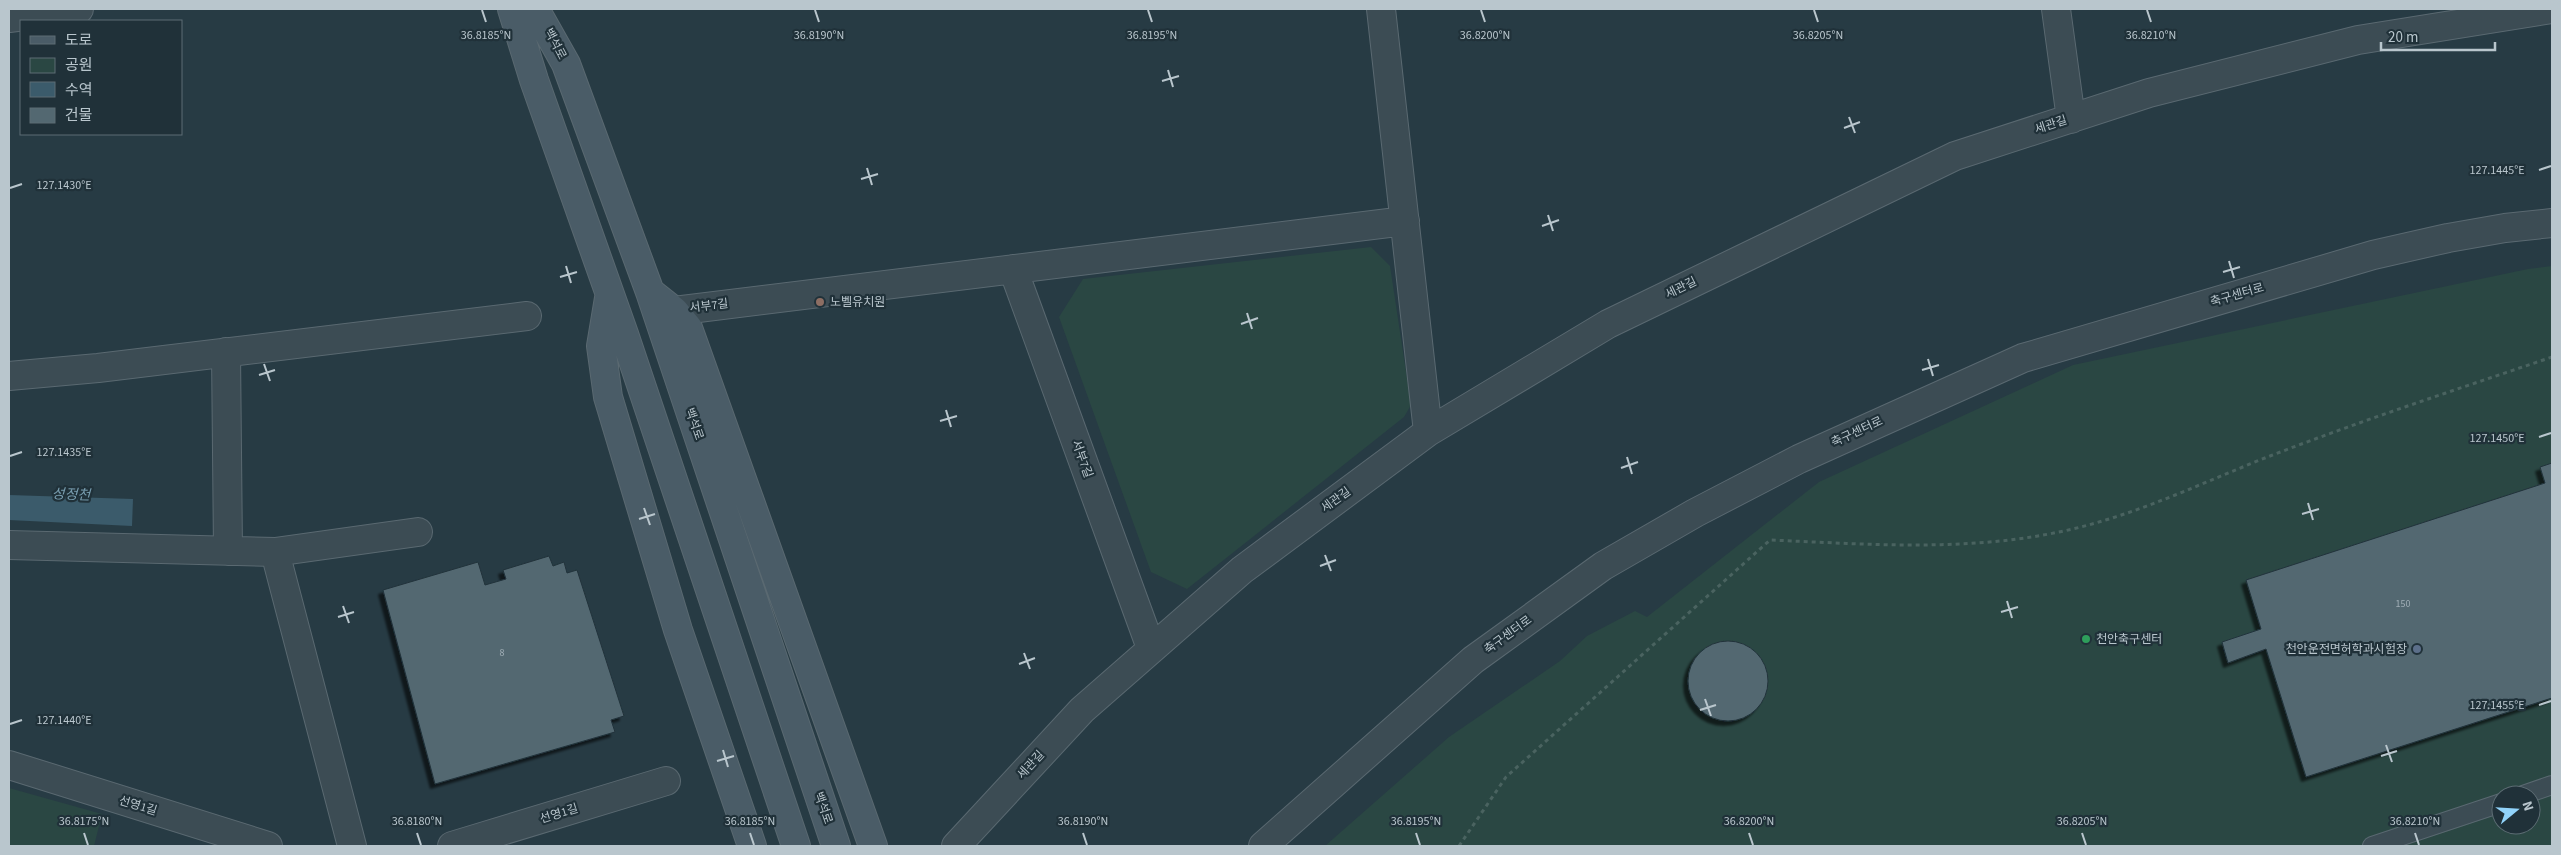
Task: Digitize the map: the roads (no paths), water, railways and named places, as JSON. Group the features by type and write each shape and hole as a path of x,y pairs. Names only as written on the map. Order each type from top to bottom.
{"main road":[{"path":"512,9 520,39 609,298 624,334 796,846"},
{"name":"백석로","path":"535,9 566,64 650,292 836,846"},
{"path":"650,292 674,311 688,328 873,846"},
{"path":"609,298 601,346 608,397 678,630 752,846"}],"street":[{"path":"9,18 79,9"},
{"path":"1381,9 1428,432"},
{"path":"2056,9 2071,119"},
{"name":"세관길","path":"956,846 1082,710 1242,570 1428,432 1608,324 1782,238 1955,156 2149,93 2358,40 2552,9"},
{"name":"서부7길","path":"674,311 1405,221"},
{"name":"축구센터로","path":"1263,846 1465,666 1496,643 1603,566 1695,512 1799,459 2023,358 2373,255 2448,238 2505,228 2552,223"},
{"name":"서부7길","path":"1013,269 1151,648"},
{"path":"9,376 527,316"},
{"path":"226,352 228,551"},
{"path":"9,545 275,552 418,532"},
{"path":"275,552 352,846"},
{"name":"선영1길","path":"9,765 268,846"},
{"name":"선영1길","path":"452,846 666,781"}],"lane":[{"path":"2372,846 2491,806"}],"water":[{"path":"9,495 133,499 132,526 9,520"}],"place":[{"name":"노벨유치원","path":"820,302"},
{"name":"천안축구센터","path":"2086,639"},
{"name":"천안운전면허학과시험장","path":"2417,649"}],"water label":[{"name":"성정천","path":"71,495"}]}
